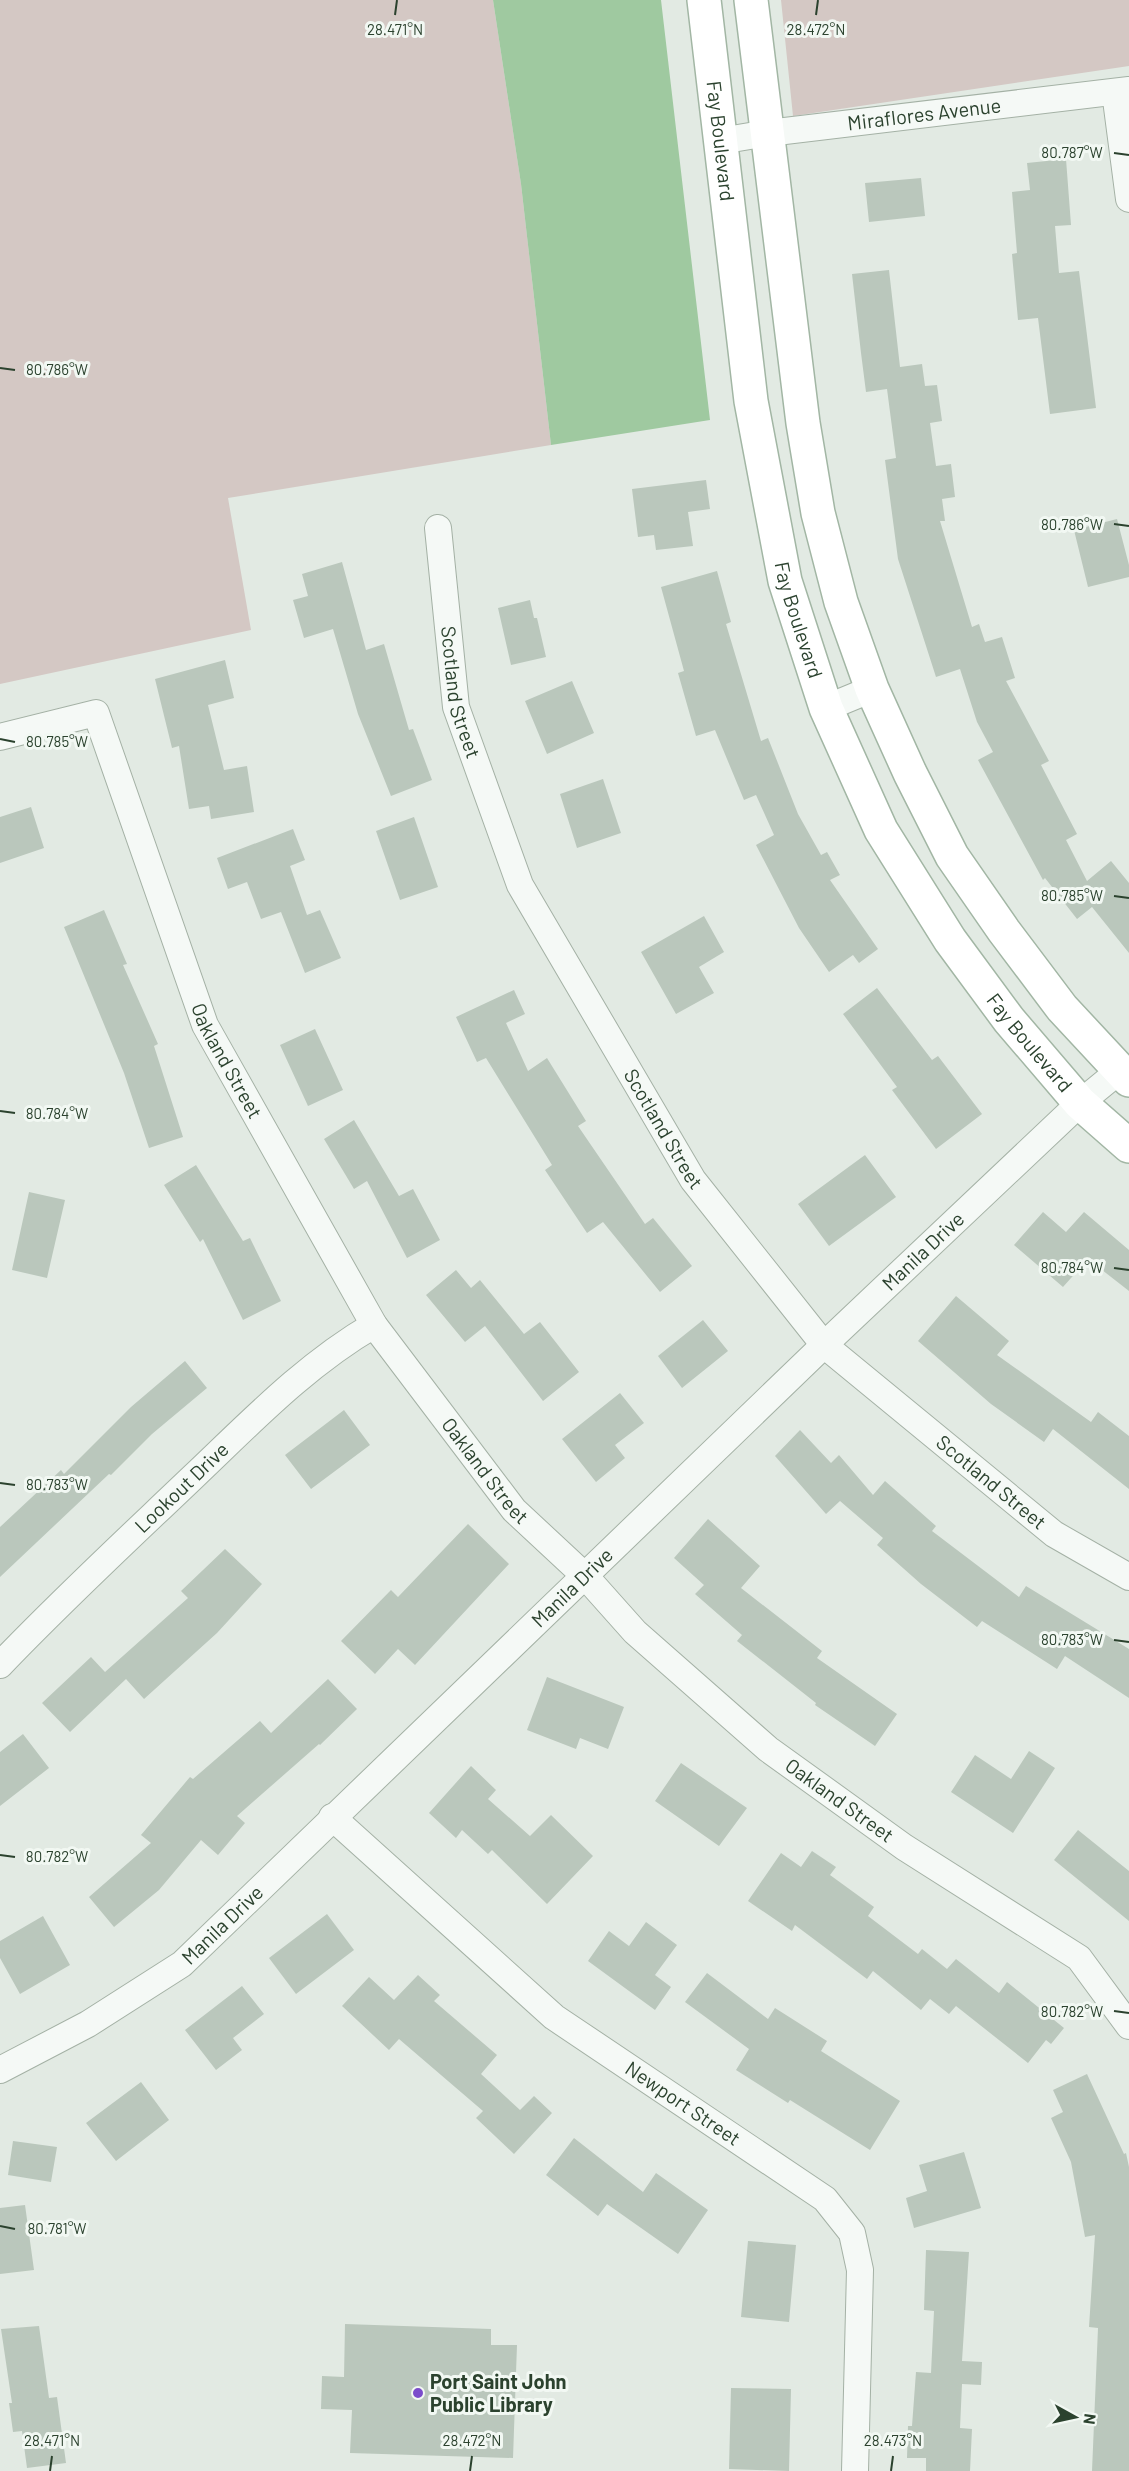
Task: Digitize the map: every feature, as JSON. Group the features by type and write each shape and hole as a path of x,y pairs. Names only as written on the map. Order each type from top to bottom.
{"main road":[{"name":"Fay Boulevard","path":"704,0 751,401 785,581 826,708 881,830 950,940 1009,1020 1080,1103 1129,1146"},
{"path":"751,0 803,423 818,513 841,602 872,689 910,773 952,856 1004,932 1062,1008 1124,1075"}],"street":[{"name":"Miraflores Avenue","path":"720,141 768,133 1122,91"},
{"path":"1122,91 1129,199"},
{"name":"Scotland Street","path":"438,528 456,707 519,885 693,1180 824,1345 1054,1534 1129,1577"},
{"path":"826,708 872,689"},
{"name":"Oakland Street","path":"0,737 96,713 205,1026 374,1325 514,1509 585,1577 635,1632 768,1749 904,1847 1079,1958 1129,2026"},
{"name":"Manila Drive","path":"0,2070 88,2024 182,1964 824,1345 1080,1103 1124,1075"},
{"name":"Lookout Drive","path":"0,1665 42,1621 285,1390 338,1348 374,1325"},
{"name":"Newport Street","path":"332,1817 554,2017 825,2199 852,2233 860,2270 855,2471"}],"shaded area":[{"path":"0,0 493,0 521,184 551,445 228,498 251,630 0,684"},
{"path":"493,0 661,0 710,420 551,445 521,184"},
{"path":"781,0 1129,0 1129,66 793,116"}],"building":[{"path":"1066,159 1071,225 1055,226 1059,273 1079,271 1096,408 1050,414 1038,318 1018,320 1012,254 1017,253 1012,192 1030,190 1027,163"},
{"path":"921,178 925,216 869,222 865,183"},
{"path":"889,270 900,367 922,364 925,386 937,385 942,421 930,423 936,466 951,464 955,497 942,499 945,521 940,521 972,627 979,624 985,642 1002,637 1015,678 1006,681 1049,761 1041,765 1077,834 1066,840 1087,881 1111,861 1129,883 1129,953 1092,907 1077,919 1045,878 1043,880 978,760 993,752 977,722 960,669 936,677 898,559 885,460 896,458 887,389 866,392 861,353 852,274"},
{"path":"706,480 710,509 688,512 693,546 656,550 654,535 638,537 632,489"},
{"path":"1117,519 1129,565 1129,577 1088,587 1074,530"},
{"path":"342,562 366,650 384,644 409,730 413,729 432,780 391,796 358,714 333,629 304,638 293,600 308,596 302,574"},
{"path":"717,571 731,622 726,624 761,741 768,738 798,814 821,855 827,852 840,875 830,880 878,949 859,963 853,955 829,972 799,928 756,845 774,835 756,795 744,800 715,730 696,736 678,673 684,671 661,587"},
{"path":"530,600 534,618 537,618 546,657 511,665 498,608"},
{"path":"225,660 234,698 208,705 224,770 247,766 254,812 211,819 209,806 189,809 179,746 172,748 155,679"},
{"path":"572,681 594,733 547,754 525,701"},
{"path":"603,779 621,833 577,848 560,794"},
{"path":"31,807 44,848 0,863 0,817"},
{"path":"414,817 438,887 400,900 376,831"},
{"path":"293,829 305,860 290,866 307,915 320,910 341,958 305,973 281,912 261,919 247,882 228,889 217,858"},
{"path":"104,910 127,964 123,965 158,1044 154,1046 183,1137 149,1148 124,1073 64,927"},
{"path":"704,916 724,952 699,967 714,993 676,1014 641,952"},
{"path":"877,988 932,1060 938,1056 982,1114 936,1149 892,1090 897,1087 843,1014"},
{"path":"514,990 525,1014 506,1023 528,1071 547,1058 586,1121 578,1126 645,1224 653,1218 692,1266 660,1292 603,1222 587,1233 545,1170 552,1165 486,1058 477,1062 456,1017"},
{"path":"315,1029 343,1090 308,1106 280,1045"},
{"path":"354,1120 399,1196 413,1189 440,1240 407,1258 367,1181 354,1189 324,1139"},
{"path":"865,1155 896,1197 829,1246 798,1204"},
{"path":"196,1165 243,1241 250,1238 281,1301 243,1320 203,1239 200,1242 164,1185"},
{"path":"29,1192 65,1200 47,1278 12,1270"},
{"path":"1043,1212 1066,1232 1084,1212 1129,1250 1129,1291 1088,1259 1063,1287 1014,1245"},
{"path":"456,1270 471,1288 480,1280 524,1334 540,1322 579,1372 543,1401 485,1326 465,1342 426,1295"},
{"path":"956,1296 1009,1341 997,1355 1091,1422 1098,1412 1129,1436 1129,1489 1053,1429 1044,1442 991,1404 918,1341"},
{"path":"703,1320 728,1351 682,1388 658,1356"},
{"path":"185,1361 207,1388 152,1434 0,1577 0,1527 61,1470 64,1474 131,1407"},
{"path":"620,1393 644,1423 615,1445 625,1458 596,1482 562,1439"},
{"path":"344,1410 370,1445 311,1489 285,1455"},
{"path":"800,1430 831,1463 839,1455 873,1495 885,1481 936,1526 932,1531 1019,1597 1026,1586 1129,1649 1129,1698 1065,1656 1057,1669 982,1621 977,1627 921,1584 877,1545 883,1538 840,1501 826,1514 775,1456"},
{"path":"708,1519 760,1566 741,1588 822,1651 817,1658 897,1714 875,1746 815,1705 816,1703 737,1641 742,1635 695,1594 704,1585 674,1558"},
{"path":"468,1524 509,1564 415,1665 398,1649 375,1674 341,1641 391,1590 398,1597"},
{"path":"225,1549 262,1584 217,1633 144,1699 126,1679 70,1732 42,1703 91,1657 105,1672 188,1598 181,1591"},
{"path":"547,1677 624,1707 608,1749 580,1738 576,1749 527,1730"},
{"path":"328,1679 357,1709 320,1745 237,1816 245,1823 218,1855 201,1840 159,1890 114,1927 89,1897 151,1843 141,1835 190,1777 193,1779 260,1721 271,1733"},
{"path":"23,1734 49,1768 0,1806 0,1752"},
{"path":"1029,1751 1055,1768 1013,1833 951,1792 975,1755 1011,1779"},
{"path":"681,1763 747,1808 719,1846 655,1801"},
{"path":"471,1766 496,1790 488,1799 530,1836 551,1815 593,1856 547,1904 492,1850 488,1854 462,1830 456,1838 429,1813"},
{"path":"1078,1830 1129,1871 1129,1921 1054,1860"},
{"path":"812,1851 836,1867 830,1875 874,1907 868,1916 918,1954 922,1949 947,1969 956,1959 999,1993 1007,1982 1064,2028 1051,2044 1046,2040 1028,2063 956,2006 949,2014 930,1999 921,2010 873,1971 867,1979 795,1925 792,1931 748,1901 781,1853 801,1867"},
{"path":"327,1914 354,1950 296,1994 269,1958"},
{"path":"43,1916 70,1965 20,1994 0,1958 0,1941"},
{"path":"646,1922 677,1945 655,1975 671,1987 655,2010 588,1961 609,1931 629,1946"},
{"path":"707,1973 768,2019 775,2008 827,2041 821,2051 900,2101 870,2150 790,2100 788,2103 736,2070 749,2049 685,2002"},
{"path":"418,1975 440,1995 434,2001 497,2055 481,2074 520,2110 534,2096 552,2113 514,2154 476,2118 483,2111 399,2039 389,2050 342,2006 369,1977 394,2000"},
{"path":"242,1986 264,2014 233,2038 242,2050 216,2070 185,2030"},
{"path":"1087,2074 1124,2154 1126,2153 1129,2167 1129,2471 1092,2471 1098,2328 1089,2327 1095,2235 1085,2237 1071,2162 1051,2118 1063,2112 1053,2090"},
{"path":"141,2082 169,2120 116,2161 86,2123"},
{"path":"574,2138 643,2192 656,2173 708,2210 678,2254 607,2204 598,2216 546,2175"},
{"path":"13,2141 57,2147 51,2182 8,2175"},
{"path":"964,2152 981,2208 914,2228 906,2198 927,2191 919,2165"},
{"path":"25,2205 34,2270 0,2274 0,2208"},
{"path":"748,2241 796,2245 789,2322 741,2317"},
{"path":"926,2250 969,2252 962,2361 982,2362 981,2385 962,2384 960,2428 972,2429 970,2471 926,2471 926,2458 907,2458 908,2426 912,2426 916,2372 931,2373 934,2311 924,2310"},
{"name":"Port Saint John Public Library","path":"345,2324 491,2329 491,2345 517,2345 513,2458 350,2453 352,2410 321,2409 322,2376 344,2377"},
{"path":"39,2326 49,2398 57,2397 66,2463 27,2468 22,2431 13,2432 9,2403 12,2403 1,2329"},
{"path":"731,2388 791,2389 789,2471 729,2469"}],"place":[{"name":"Port Saint John Public Library","path":"418,2393"}]}
